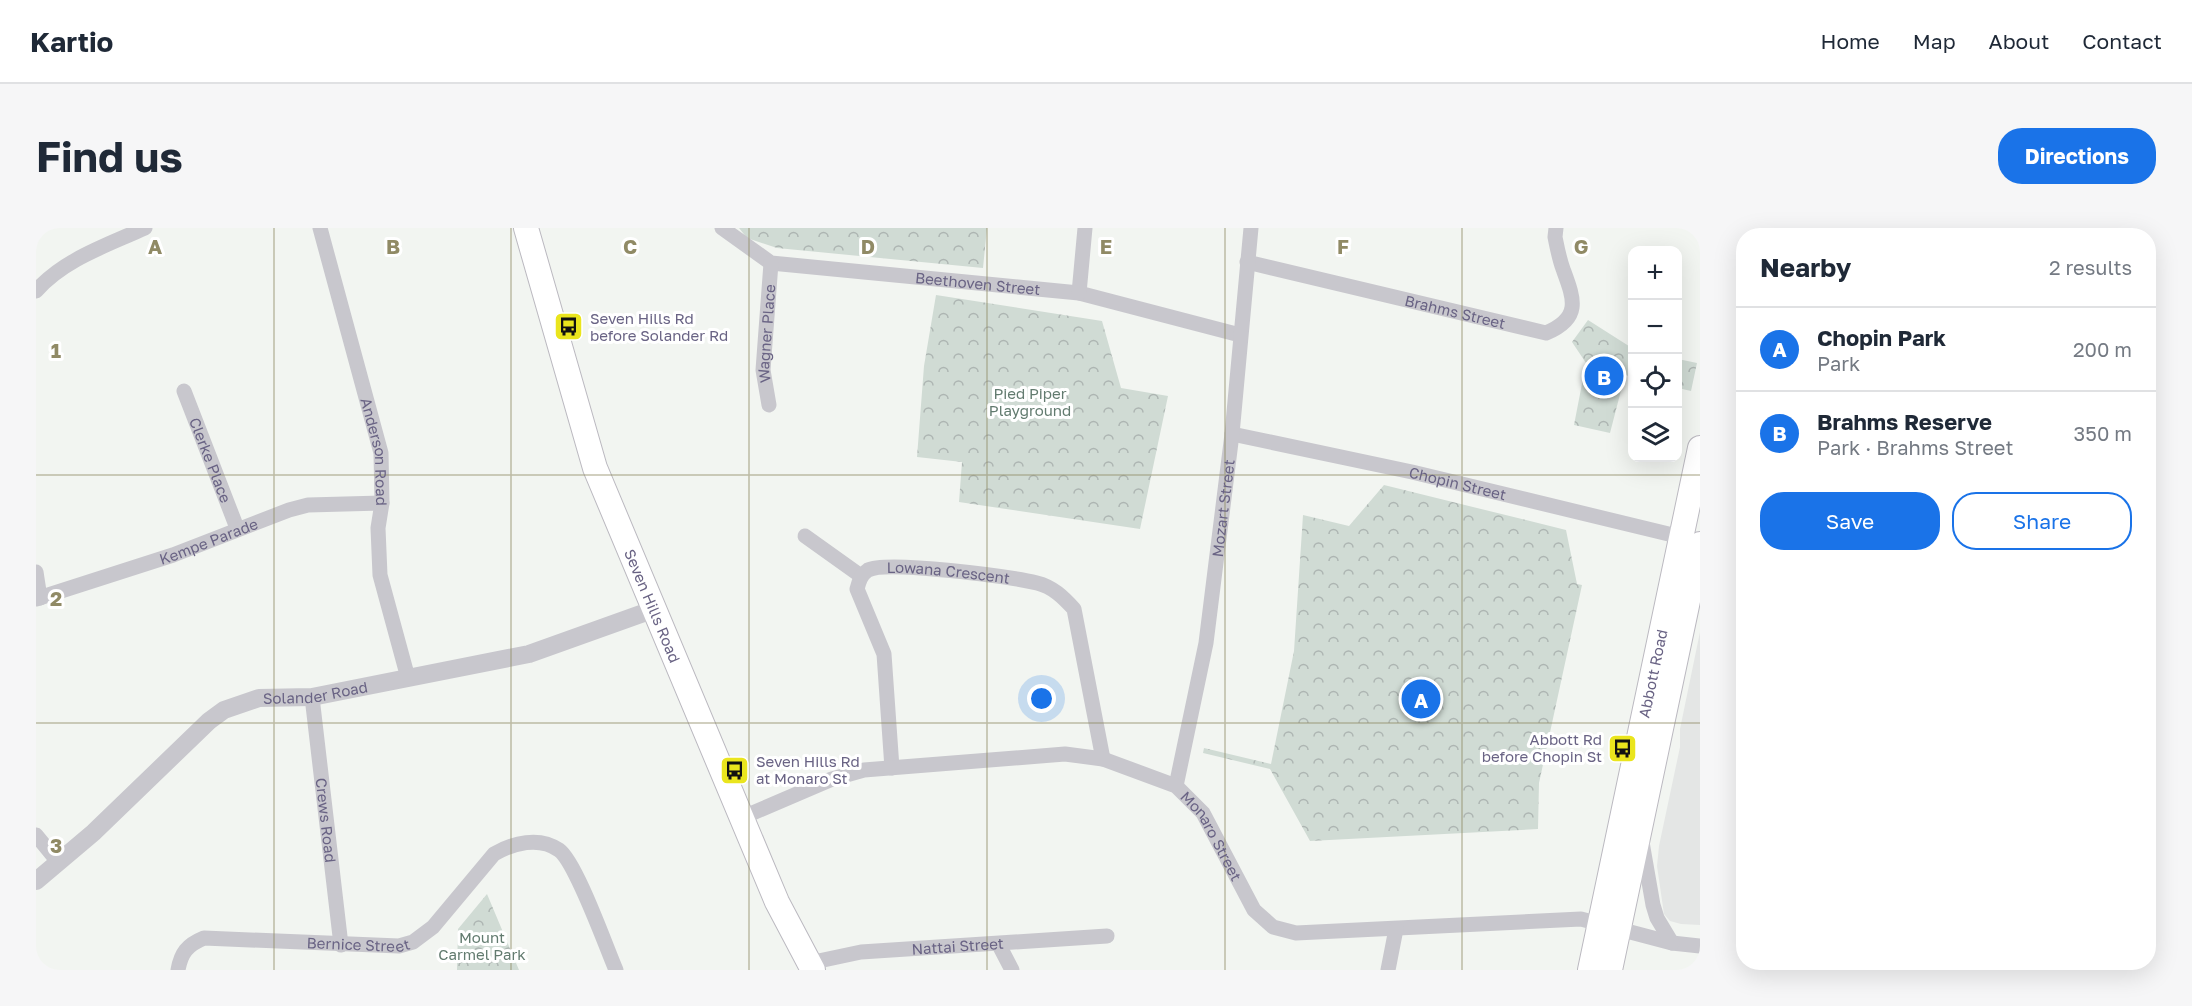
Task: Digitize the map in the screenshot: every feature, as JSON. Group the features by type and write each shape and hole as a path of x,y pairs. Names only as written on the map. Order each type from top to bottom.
{"main road":[{"name":"Seven Hills Road","path":"526,228 594,468 777,902 811,967"},
{"name":"Abbott Road","path":"1590,970 1609,924 1638,835 1690,541 1700,448"},
{"name":"Abbott Road","path":"1610,970 1609,924 1690,541"}],"street":[{"path":"36,291 51,276 74,261 145,228"},
{"name":"Anderson Road","path":"320,228 381,453 382,503 378,528 381,575 408,678"},
{"path":"722,228 771,263"},
{"path":"1078,292 1085,228"},
{"name":"Mozart Street","path":"1176,786 1206,644 1232,434 1251,228"},
{"name":"Brahms Street","path":"1247,262 1546,333 1562,326 1574,306 1572,289 1563,268 1555,237 1556,228"},
{"name":"Beethoven Street","path":"771,263 1078,292 1240,336"},
{"name":"Wagner Place","path":"769,405 763,370 771,263"},
{"name":"Clerke Place","path":"184,391 237,528"},
{"name":"Chopin Street","path":"1232,434 1412,472 1690,541"},
{"name":"Kempe Parade","path":"38,599 173,555 237,528 308,505 382,503"},
{"path":"805,536 861,576 857,589 860,601 884,654 892,768"},
{"name":"Lowana Crescent","path":"861,576 869,570 883,566 920,568 1037,583 1063,596 1074,609 1103,759"},
{"path":"36,572 38,599"},
{"name":"Solander Road","path":"36,881 59,863 209,721 224,710 259,698 312,697 529,654 652,610"},
{"name":"Crews Road","path":"312,697 341,945"},
{"name":"Monaro Street","path":"741,818 832,779 864,770 1065,754 1103,759 1176,786 1203,813 1254,910 1273,927 1296,933 1581,919 1609,924 1672,943 1700,946"},
{"path":"36,835 59,863"},
{"path":"1638,835 1642,837 1657,918 1672,943"},
{"name":"Bernice Street","path":"178,970 181,956 187,947 204,938 341,945 399,946 413,942 433,927 494,854 507,846 530,842 550,845 567,859 616,970"},
{"path":"1388,970 1396,929"},
{"name":"Nattai Street","path":"811,967 861,952 999,945 1107,936"},
{"path":"999,945 1012,970"}],"shaded area":[{"path":"1700,632 1700,925 1670,921 1664,914 1657,866 1659,846 1680,747 1680,729"}],"green space":[{"path":"739,228 987,228 983,268 777,248 747,238"},
{"name":"Pied Piper Playground","path":"936,295 1102,321 1121,388 1168,396 1140,529 959,502 962,462 917,457 924,366"},
{"path":"1588,320 1628,345 1628,376 1625,375 1610,433 1574,425 1586,363 1572,342"},
{"path":"1682,360 1697,363 1691,391 1682,389"},
{"path":"1384,485 1566,530 1577,584 1582,585 1539,783 1538,829 1310,841 1270,769 1203,753 1204,748 1271,764 1294,651 1303,515 1349,526"},
{"name":"Mount Carmel Park","path":"487,894 519,970 457,970 458,929"}],"place":[{"name":"Seven Hills Rd before Solander Rd","path":"569,327"},
{"name":"Brahms Reserve","path":"1604,376"},
{"name":"Chopin Park","path":"1421,699"},
{"name":"Abbott Rd before Chopin St","path":"1623,748"},
{"name":"Seven Hills Rd at Monaro St","path":"735,770"}]}
